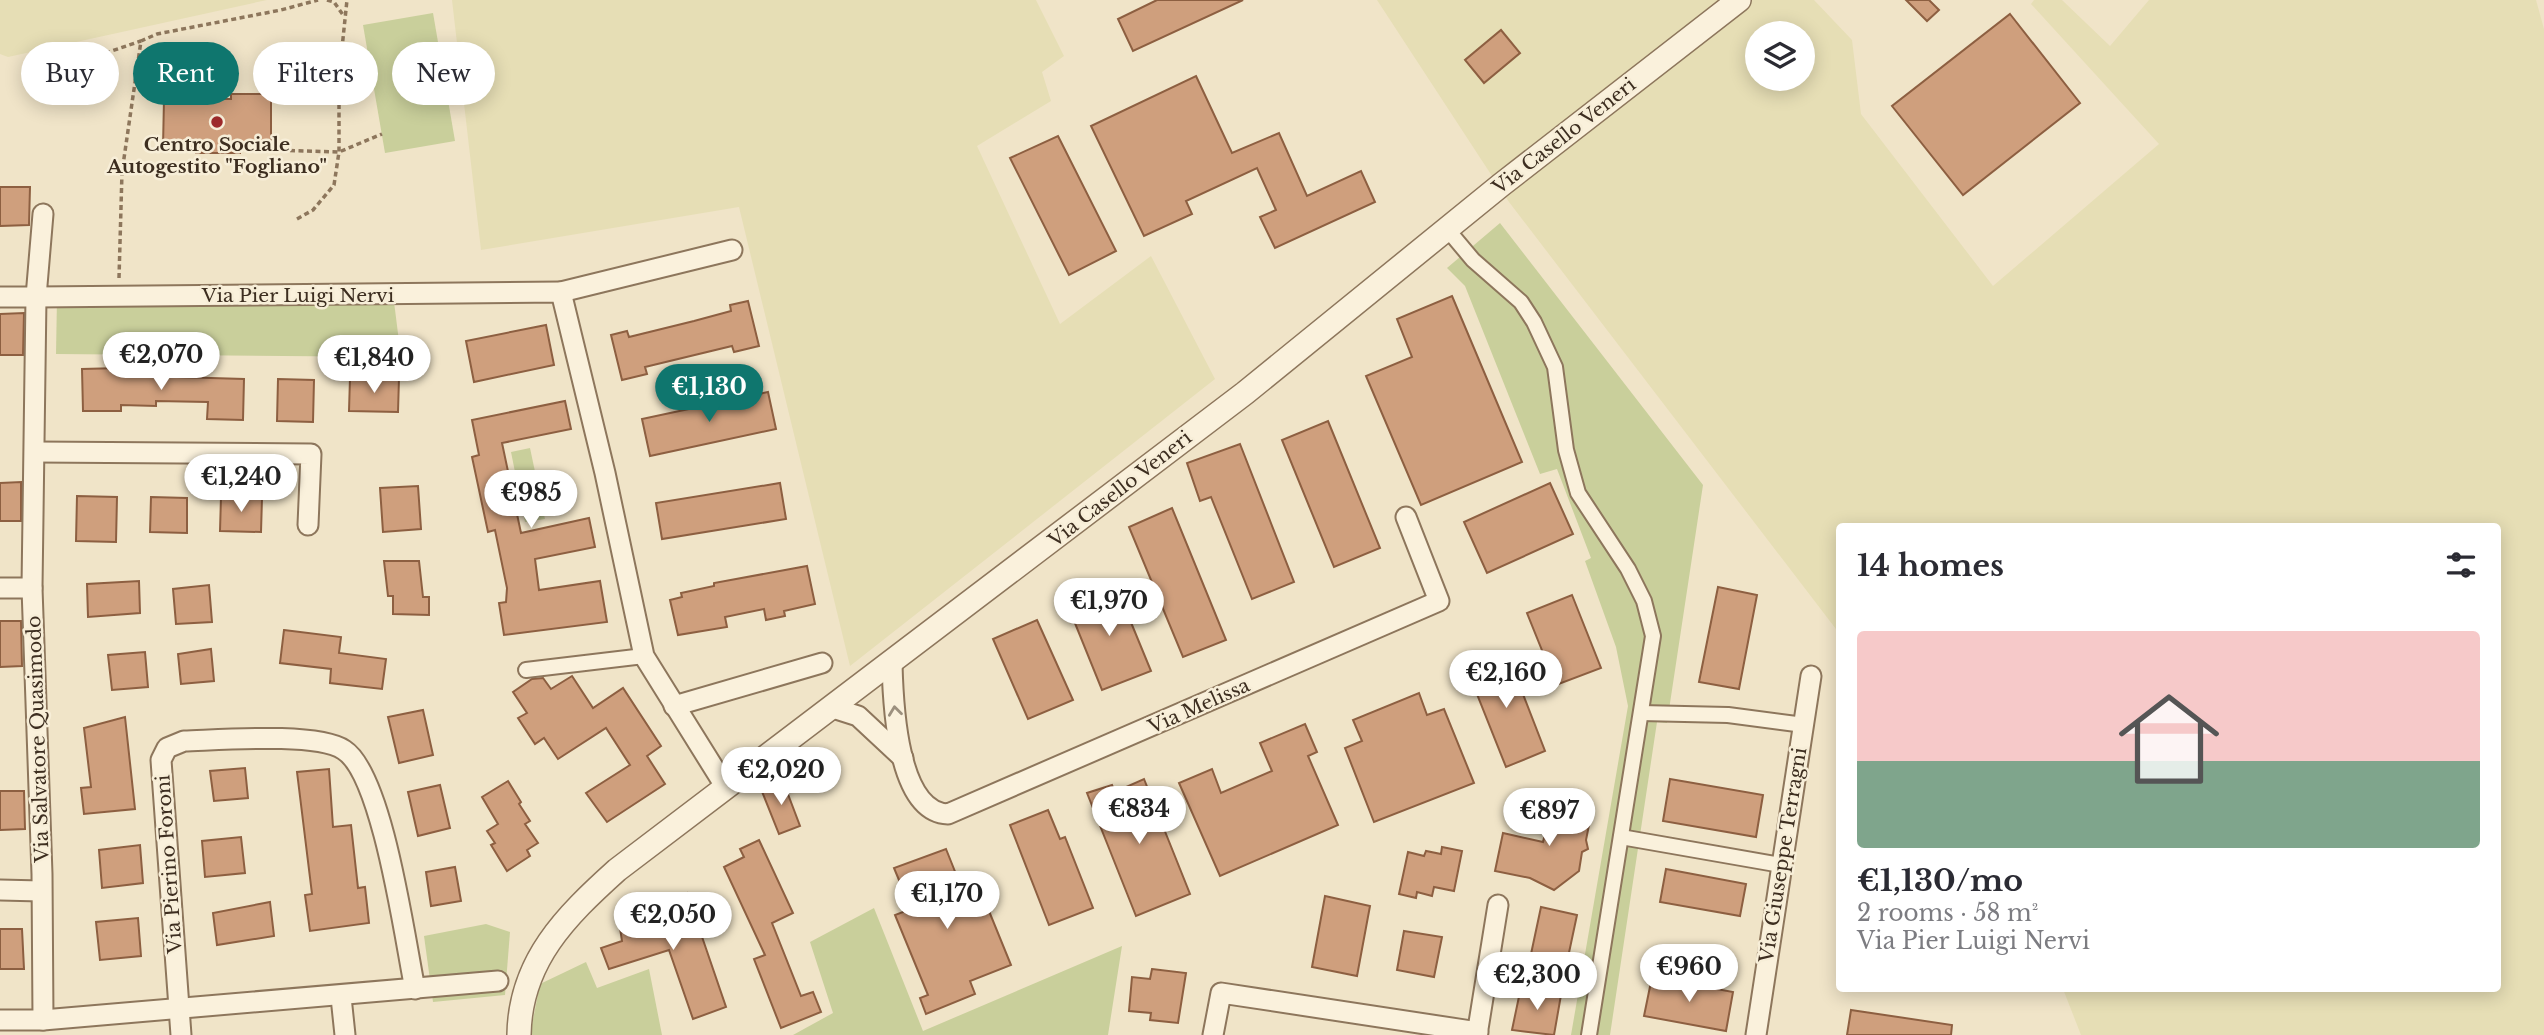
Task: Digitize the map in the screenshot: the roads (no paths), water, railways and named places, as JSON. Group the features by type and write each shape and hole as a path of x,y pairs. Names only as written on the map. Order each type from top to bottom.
{"street":[{"name":"Via Casello Veneri","path":"519,1035 519,1013 532,970 547,943 569,913 650,844 892,664 1245,393 1447,229 1739,0"},
{"name":"Via Salvatore Quasimodo","path":"43,214 36,297 32,587 43,1020"},
{"path":"1447,229 1473,260 1521,303 1534,322 1555,367 1566,450 1578,493 1589,514 1612,541 1644,601 1653,636 1589,1035"},
{"name":"Via Pier Luigi Nervi","path":"36,297 561,292 732,250"},
{"path":"561,292 605,473 644,656 725,786"},
{"path":"0,297 36,297"},
{"path":"35,452 311,454 308,525"},
{"name":"Via Melissa","path":"892,664 893,703 903,758 923,805 936,813 948,814 1439,601 1406,517"},
{"name":"Via Salvatore Quasimodo","path":"0,588 32,587"},
{"path":"526,670 644,656"},
{"path":"674,706 822,663"},
{"name":"Via Giuseppe Terragni","path":"1756,1035 1811,676"},
{"name":"Via Melissa","path":"833,708 858,716 903,758"},
{"path":"1642,713 1728,715 1804,725"},
{"name":"Via Pierino Foroni","path":"181,1035 161,760 167,748 184,741 302,739 343,749 357,764 370,789 389,855 415,989"},
{"path":"1621,837 1781,865"},
{"name":"Via Salvatore Quasimodo","path":"0,890 41,891"},
{"path":"1213,1035 1221,993 1477,1034 1498,905"},
{"path":"0,1020 43,1020 179,1007 341,997 498,981"},
{"path":"341,997 345,1035"}],"place":[{"name":"Centro Sociale Autogestito \"Fogliano\"","path":"217,122"}]}
